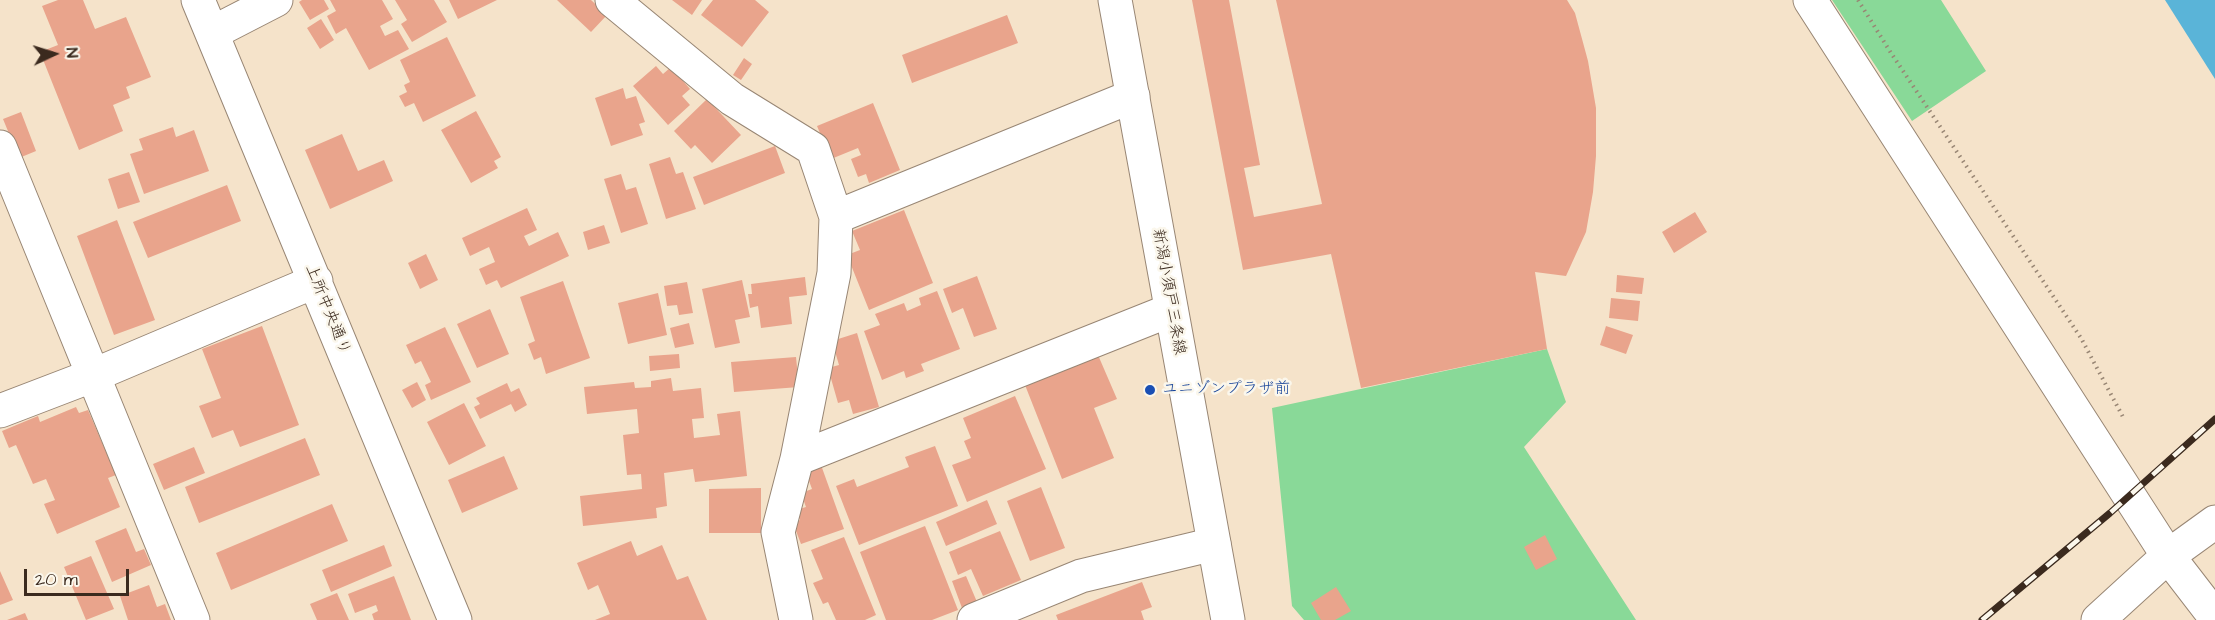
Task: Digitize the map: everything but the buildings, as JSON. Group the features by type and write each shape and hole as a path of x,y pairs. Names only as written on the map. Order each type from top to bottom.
{"street":[{"name":"上所中央通り","path":"198,0 455,620"},
{"path":"212,33 276,0"},
{"path":"612,0 732,99 813,149 836,217 834,273 797,459 778,532 795,620"},
{"name":"新潟小須戸三条線","path":"1115,0 1228,620"},
{"path":"1810,0 2168,556 2215,617"},
{"path":"836,217 1133,96"},
{"path":"0,147 193,620"},
{"path":"0,411 94,375 316,281"},
{"path":"797,459 1171,310"},
{"path":"2098,620 2168,556 2215,522"},
{"path":"974,620 1081,576 1214,544"}],"path":[{"path":"1858,0 2081,338 2128,427"}],"green space":[{"path":"1832,0 1941,0 1986,71 1912,121"},
{"path":"1547,349 1566,402 1524,447 1636,620 1304,620 1292,606 1272,408"}],"water":[{"path":"2165,0 2215,0 2215,79"}],"railway":[{"path":"1982,620 2110,513 2215,419"}],"place":[{"name":"ユニゾンプラザ前","path":"1150,390"}]}
